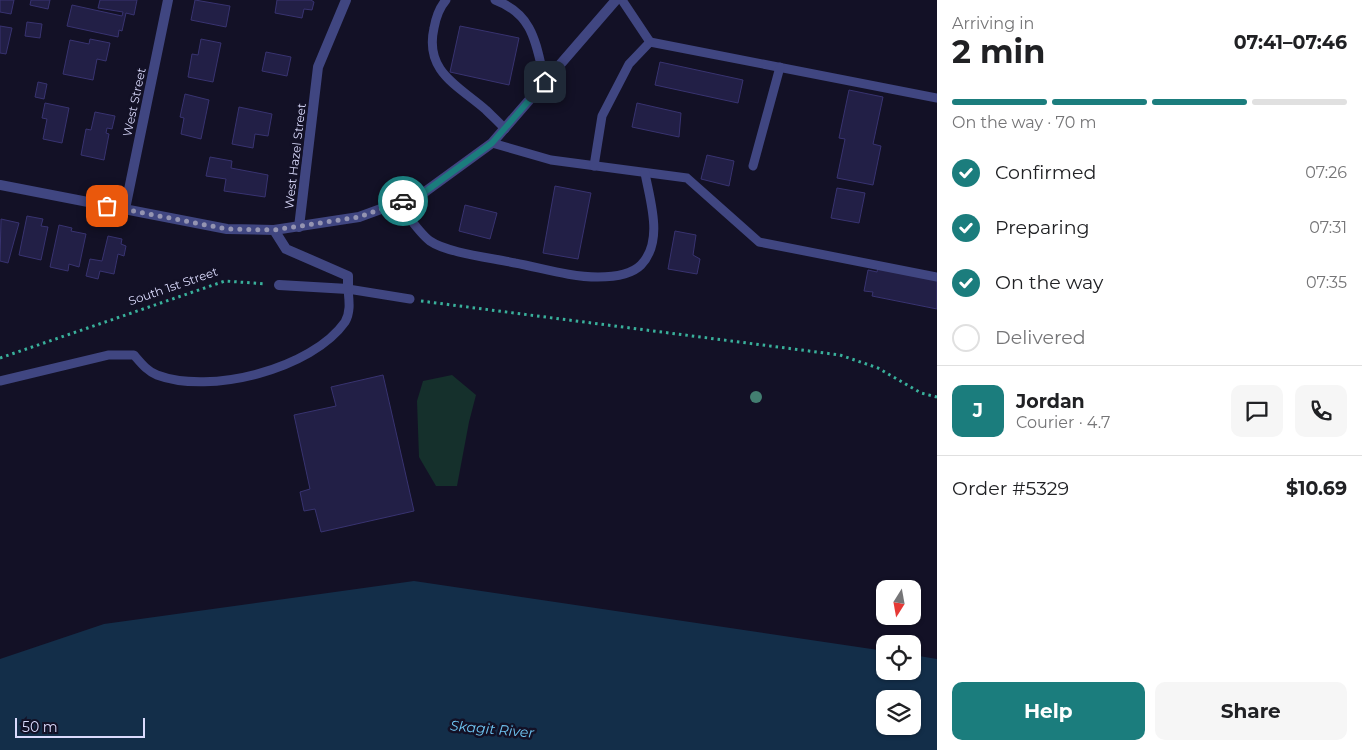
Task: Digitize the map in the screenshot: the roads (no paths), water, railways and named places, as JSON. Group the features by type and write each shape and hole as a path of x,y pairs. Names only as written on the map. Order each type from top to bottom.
{"street":[{"name":"West Street","path":"125,209 168,0"},
{"name":"West Hazel Street","path":"0,185 227,229 274,230 299,227 318,67 346,0"},
{"path":"299,227 359,217 422,194 492,143 616,0"},
{"path":"274,230 286,249 348,276 348,289 279,285"}],"lane":[{"path":"446,0 439,9 434,25 431,41 434,54 445,76 461,92 485,109 505,129"},
{"path":"495,0 513,8 528,24 545,82"},
{"path":"622,0 650,42 937,98"},
{"path":"594,166 602,116 629,64 650,42"},
{"path":"753,166 780,68"},
{"path":"492,143 532,156 687,178 760,242 937,278"},
{"path":"398,203 430,241 449,249 562,273 608,277 640,266 652,244 653,217 644,173"},
{"path":"0,381 108,355 122,354 134,355 144,367 156,375 183,381 211,381 257,375 292,362 320,348 346,321 350,306 348,289 410,299"}],"water":[{"name":"Skagit River","path":"414,581 876,650 876,680 921,680 921,656 937,659 937,750 0,750 0,659 104,624"}]}
